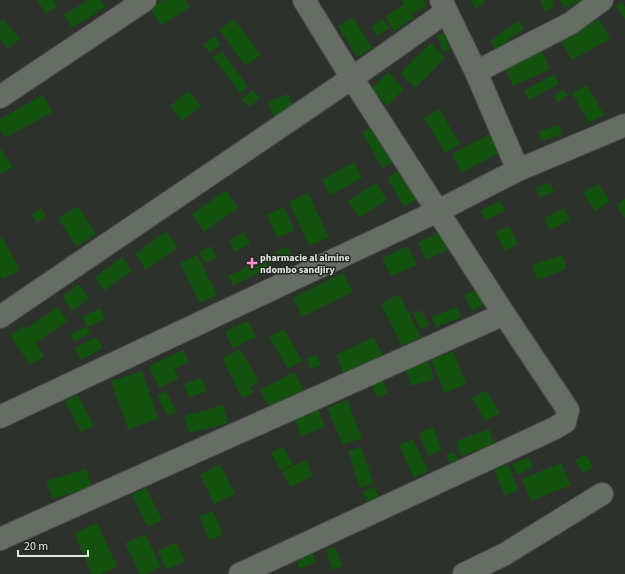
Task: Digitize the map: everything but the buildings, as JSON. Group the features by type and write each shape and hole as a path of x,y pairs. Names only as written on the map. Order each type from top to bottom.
{"street":[{"path":"0,97 145,0"},
{"path":"240,574 555,428 565,422 568,410 504,314 352,78 304,0"},
{"path":"476,72 571,23 602,0"},
{"path":"0,317 352,78 443,6 476,72 518,170"},
{"path":"0,417 438,211 518,170 625,125"},
{"path":"0,539 504,314"},
{"path":"464,574 505,554 602,494"}],"place":[{"name":"pharmacie al almine ndombo sandjiry","path":"252,263"}]}
